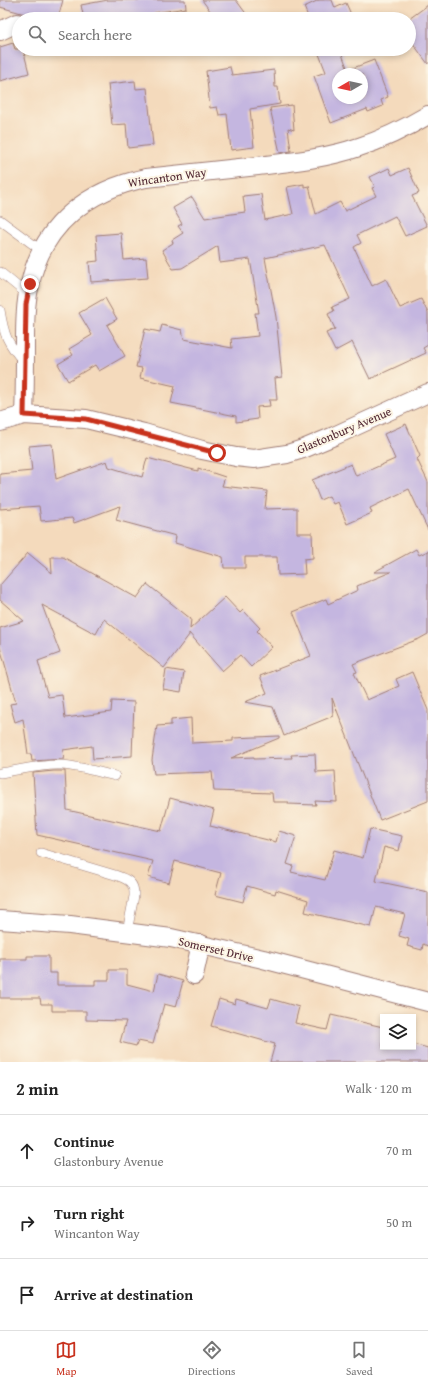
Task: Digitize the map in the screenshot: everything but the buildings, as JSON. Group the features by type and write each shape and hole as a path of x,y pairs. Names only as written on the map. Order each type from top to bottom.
{"street":[{"path":"0,31 12,25"},
{"name":"Wincanton Way","path":"24,415 26,304 34,268 54,230 65,217 88,200 109,188 130,181 283,163 358,148 405,128 428,115"},
{"name":"Glastonbury Avenue","path":"0,422 24,415 86,419 144,433 202,450 236,457 254,458 280,455 303,449 428,393"},
{"name":"Somerset Drive","path":"0,920 70,925 127,932 201,944 428,1002"},
{"path":"194,975 201,944"}],"lane":[{"path":"0,220 42,251"},
{"path":"0,272 28,295"},
{"path":"0,310 4,332 8,342 25,363"},
{"path":"0,773 47,765 60,765 72,766 115,776"},
{"path":"41,853 115,874 129,881 134,887 135,891 127,932"}],"route":[{"path":"30,284 26,304 24,415 86,419 217,453"}]}
